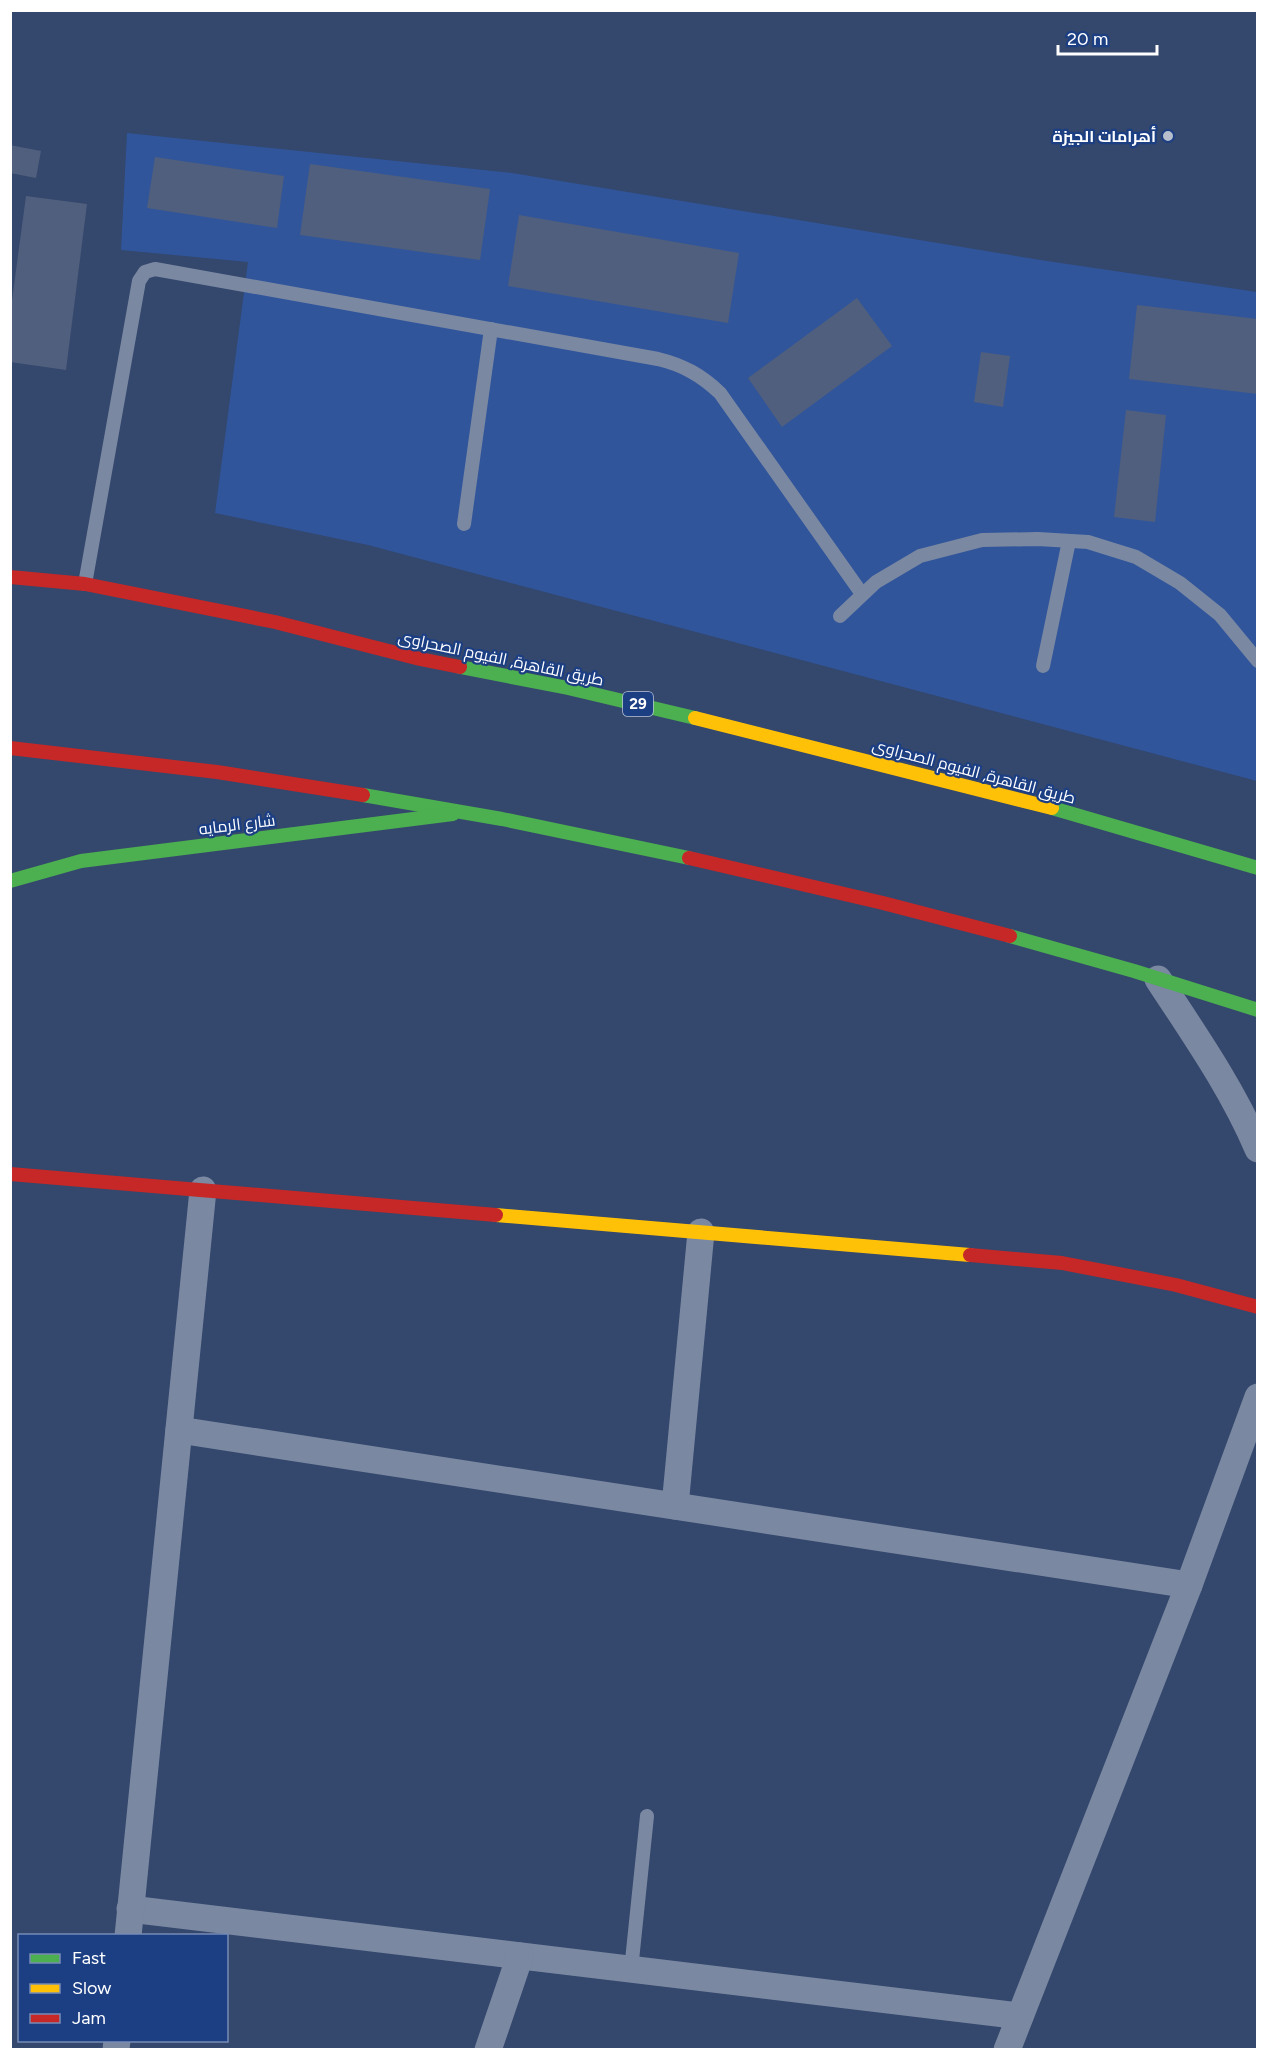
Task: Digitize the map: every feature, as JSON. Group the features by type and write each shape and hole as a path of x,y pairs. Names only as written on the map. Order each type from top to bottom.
{"main road":[{"name":"طريق القاهرة, الفيوم الصحراوى","path":"10,577 85,584 275,622 420,659 568,688 777,737 1014,797 1257,868"},
{"path":"10,748 243,776 469,812 784,878 908,908 1075,953 1257,1010"},
{"name":"شارع الرمايه","path":"10,881 81,861 469,812"},
{"path":"10,1174 1062,1263 1176,1285 1257,1307"}],"street":[{"path":"1158,979 1227,1086 1257,1149"},
{"path":"128,1934 203,1190"},
{"path":"675,1506 701,1232"},
{"path":"1007,2049 1189,1585 1257,1397"},
{"path":"179,1430 1189,1585"},
{"path":"130,1909 1020,2016"},
{"path":"488,2049 520,1956"}],"lane":[{"path":"85,584 138,286 145,272 160,270 658,359 692,370 720,393 862,594"},
{"path":"464,524 491,329"},
{"path":"840,616 876,582 920,556 982,540 1038,539 1088,542 1136,557 1180,583 1220,615 1257,662"},
{"path":"1043,666 1069,541"},
{"path":"631,1970 647,1816"}],"shaded area":[{"path":"127,133 512,173 1047,261 1257,292 1257,781 368,545 215,513 248,262 121,250"}],"building":[{"path":"10,145 41,151 36,178 10,173"},
{"path":"155,157 284,176 277,228 147,208"},
{"path":"310,164 490,189 480,260 300,235"},
{"path":"26,196 87,204 66,370 10,362 10,315"},
{"path":"519,215 739,253 728,323 508,286"},
{"path":"857,298 892,346 782,427 748,378"},
{"path":"1137,305 1258,319 1258,394 1129,379"},
{"path":"981,352 1010,356 1003,407 974,402"},
{"path":"1126,410 1166,415 1155,522 1114,517"}],"traffic: fast":[{"path":"460,667 568,688 695,718"},
{"path":"363,795 502,819 689,858"},
{"path":"1052,808 1258,868"},
{"path":"10,881 81,861 453,814"},
{"path":"1010,936 1134,971 1258,1010"}],"traffic: slow":[{"path":"695,718 1052,808"},
{"path":"496,1215 970,1255"}],"traffic: jam":[{"path":"10,577 85,584 275,622 460,667"},
{"path":"10,748 217,772 363,795"},
{"path":"689,858 883,903 1010,936"},
{"path":"10,1174 496,1215"},
{"path":"970,1255 1062,1263 1176,1285 1258,1307"}],"place":[{"name":"أهرامات الجيزة","path":"1168,136"}]}
